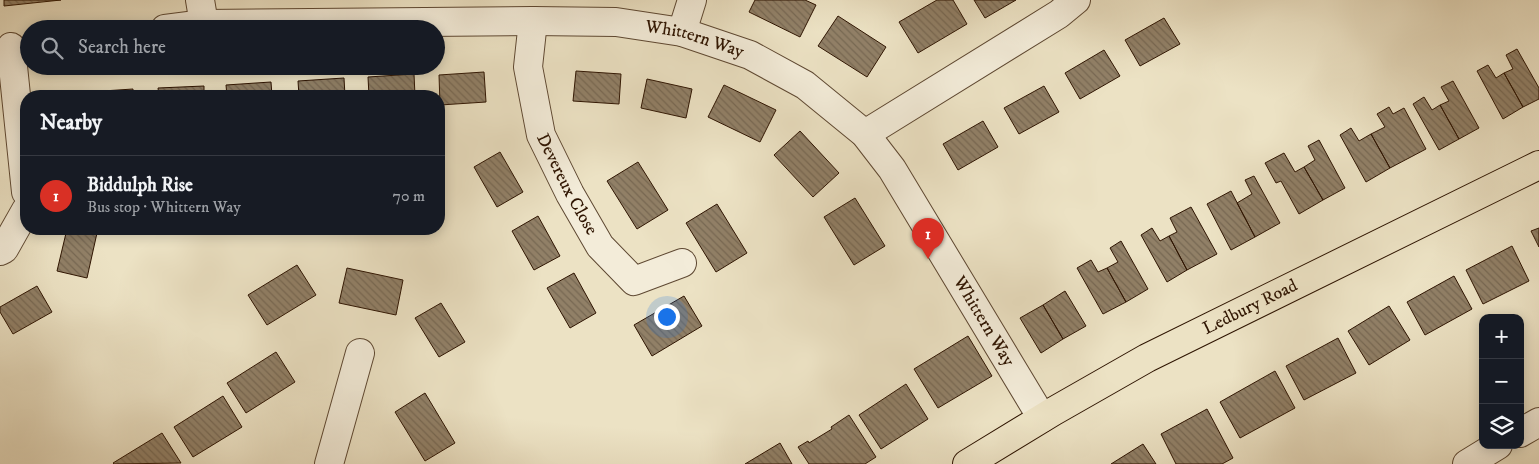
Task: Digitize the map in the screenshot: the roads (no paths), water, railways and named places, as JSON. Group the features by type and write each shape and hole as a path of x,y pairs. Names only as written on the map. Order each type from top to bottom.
{"highway":[{"name":"Ledbury Road","path":"967,464 1042,418 1159,351 1539,165"}],"street":[{"path":"682,32 692,0"},
{"path":"865,134 1059,14 1076,0"},
{"name":"Whittern Way","path":"185,20 202,12 450,11 533,21 616,22 682,32 750,55 805,85 865,134 892,169 1042,418"},
{"name":"Devereux Close","path":"533,21 528,67 541,135 570,194 600,246 634,281 682,264"},
{"path":"13,46 20,125"},
{"path":"0,252 4,249 20,221"},
{"path":"329,464 360,353"},
{"path":"1524,430 1539,422"},
{"path":"1467,464 1491,449"}],"place":[{"name":"Biddulph Rise","path":"928,259"}]}
